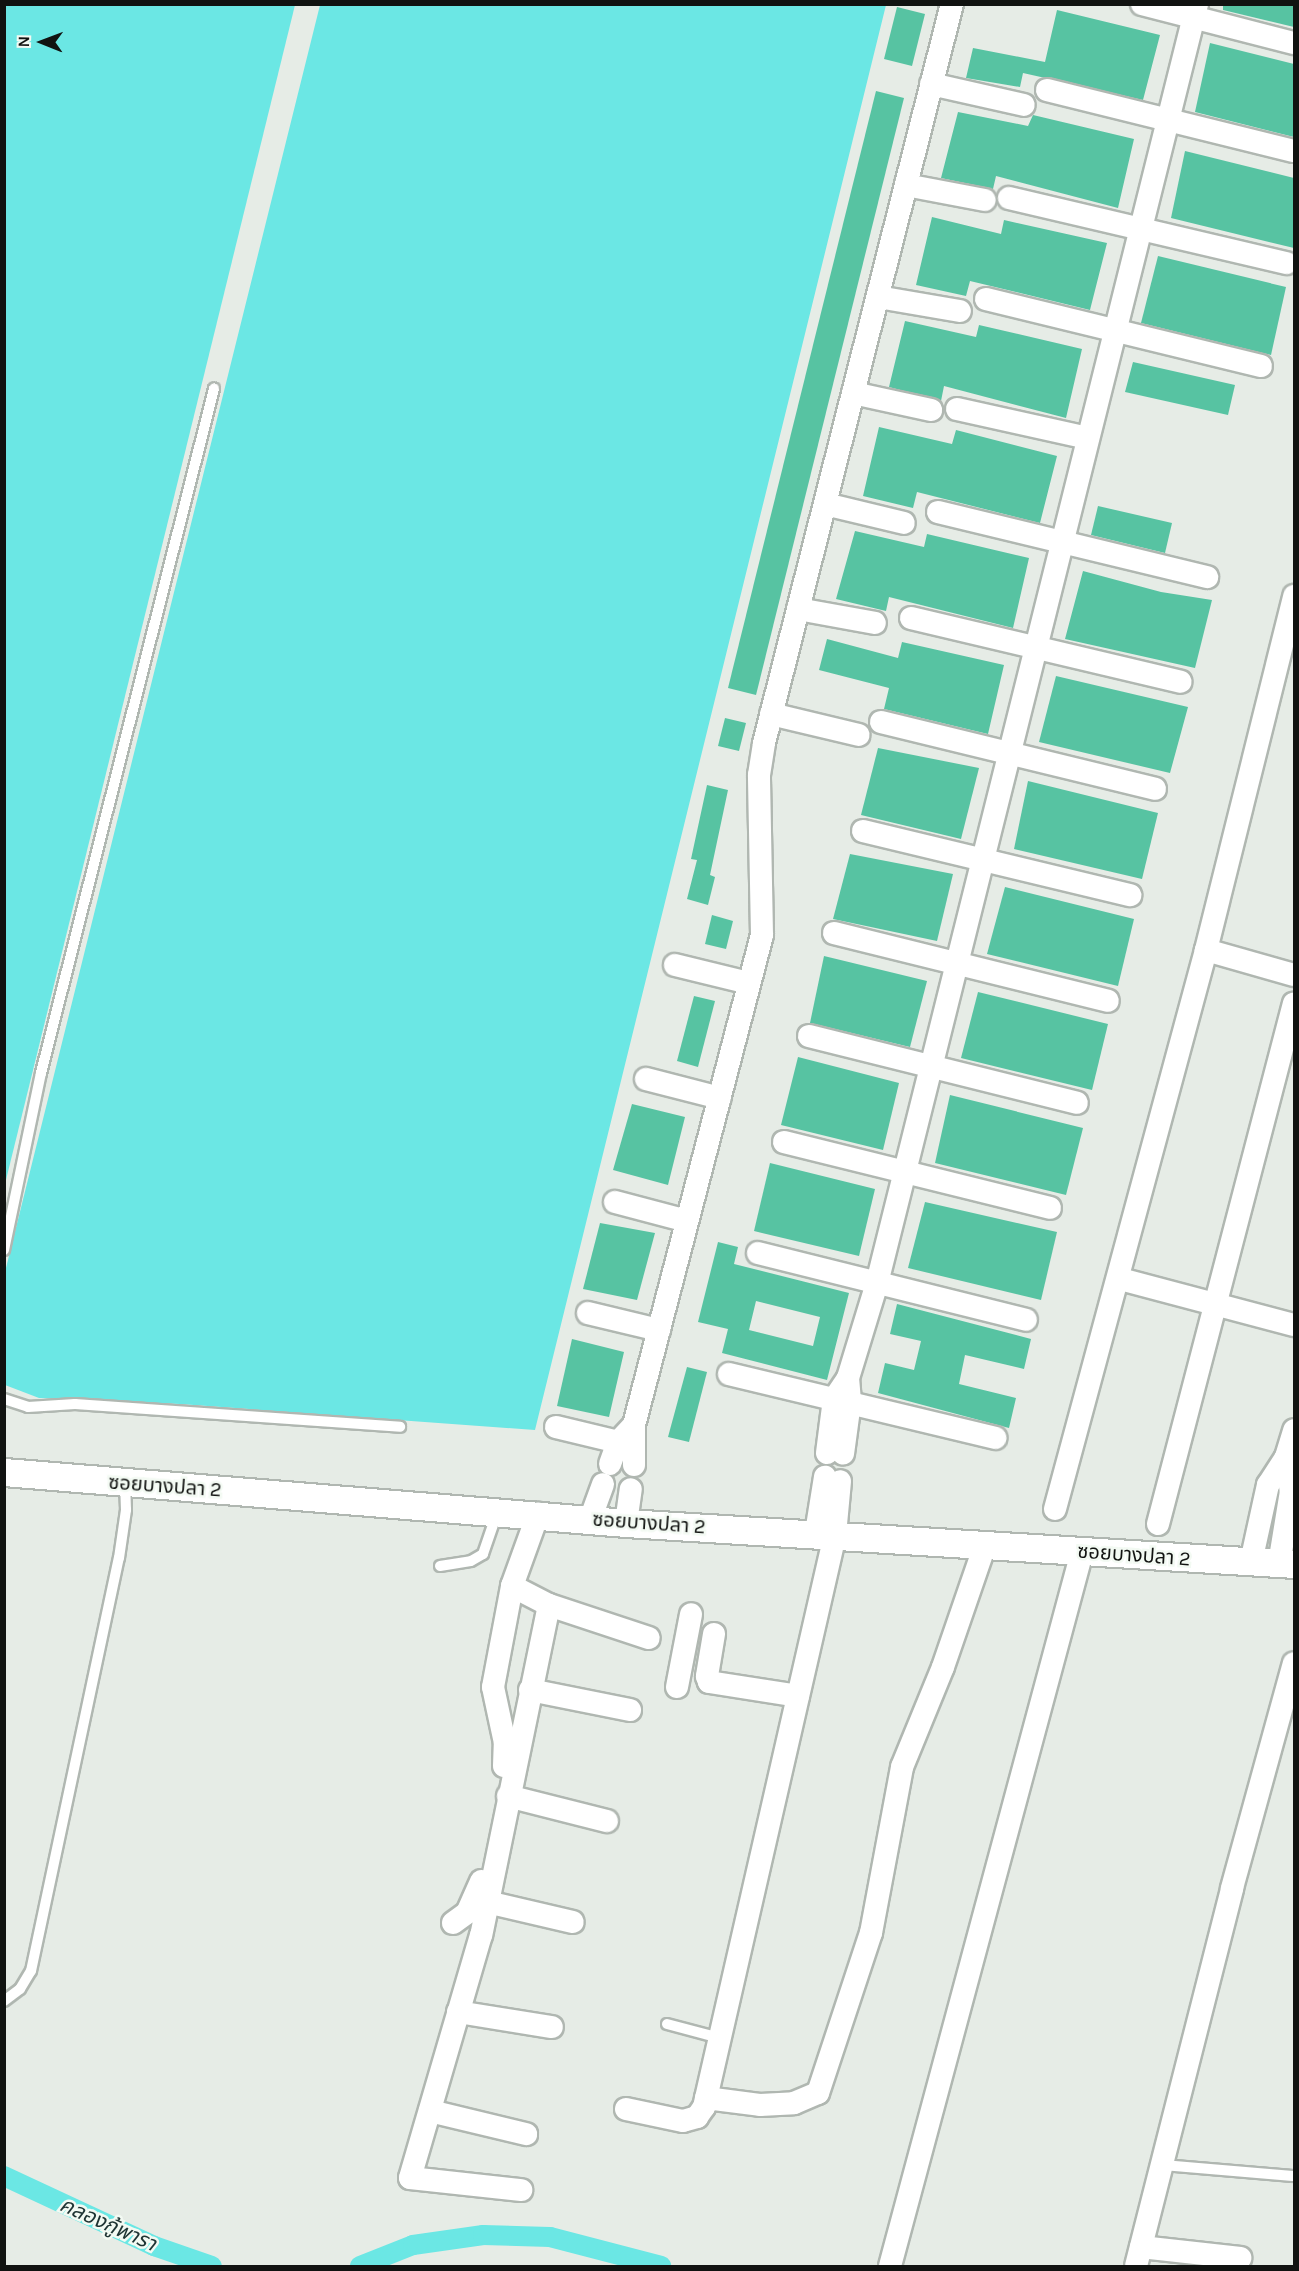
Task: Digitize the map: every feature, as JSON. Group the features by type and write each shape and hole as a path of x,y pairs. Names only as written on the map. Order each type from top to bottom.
{"street":[{"path":"590,1520 607,1474 631,1444 750,983 765,917 759,775 771,714 952,4"},
{"path":"1142,4 1195,11 1294,43"},
{"path":"835,1454 842,1401 877,1283 1195,11"},
{"path":"931,84 1024,105"},
{"path":"1047,90 1294,151"},
{"path":"906,184 985,200"},
{"path":"1009,198 1141,227 1287,263"},
{"path":"878,297 960,311"},
{"path":"986,299 1261,366"},
{"path":"853,393 931,410"},
{"path":"957,409 1088,438"},
{"path":"825,504 904,523"},
{"path":"938,512 1207,577"},
{"path":"1055,1509 1120,1280 1206,950 1294,596"},
{"path":"798,609 875,623"},
{"path":"911,618 1181,682"},
{"path":"771,714 859,735"},
{"path":"880,722 1155,789"},
{"path":"863,831 1130,895"},
{"path":"834,933 1108,1001"},
{"path":"1206,950 1294,975"},
{"path":"675,965 750,983"},
{"path":"1158,1524 1294,1003"},
{"path":"809,1036 1077,1103"},
{"path":"646,1079 720,1098"},
{"path":"784,1142 1050,1208"},
{"path":"615,1202 687,1221"},
{"path":"758,1253 1026,1320"},
{"path":"1120,1280 1294,1325"},
{"path":"588,1313 659,1330"},
{"path":"729,1374 994,1438"},
{"path":"556,1427 631,1444"},
{"path":"1251,1562 1268,1485 1286,1458 1294,1430"},
{"path":"1286,1458 1291,1491 1287,1564"},
{"name":"ซอยบางปลา 2","path":"4,1472 626,1523 1287,1564"},
{"path":"626,2109 683,2121 697,2117 706,2098 798,1696 832,1479"},
{"path":"626,1523 631,1489"},
{"path":"453,1923 467,1913 480,1883 504,1767 505,1743 493,1686 512,1586 538,1514"},
{"path":"706,2098 760,2106 794,2103 818,2093 871,1933 895,1823 902,1767 940,1677 985,1545"},
{"path":"890,2266 1082,1551"},
{"path":"512,1586 549,1605 649,1638"},
{"path":"521,2190 410,2178 487,1902 549,1605"},
{"path":"677,1687 691,1614"},
{"path":"684,1650 712,1644 706,1676 709,1682 798,1696"},
{"path":"1239,2258 1138,2257 1294,1663"},
{"path":"530,1690 630,1710"},
{"path":"508,1796 607,1821"},
{"path":"487,1902 573,1922"},
{"path":"458,2012 552,2027"},
{"path":"430,2111 526,2134"}],"lane":[{"path":"4,1250 41,1072 214,388"},
{"path":"4,1399 27,1407 75,1404 400,1427"},
{"path":"4,2001 21,1989 31,1971 121,1549 125,1483"},
{"path":"440,1566 471,1562 483,1554 497,1512"},
{"path":"666,2024 720,2038"},
{"path":"1162,2164 1294,2176"}],"water":[{"path":"4,5 295,5 5,1184"},
{"path":"320,5 886,5 535,1430 180,1404 39,1398 5,1385 5,1272"}],"building":[{"path":"1223,4 1294,4 1294,27 1223,10"},
{"path":"897,7 925,14 912,66 884,59"},
{"path":"1057,10 1160,35 1143,100 1023,73 1020,87 966,78 973,48 1045,62"},
{"path":"1210,43 1294,64 1294,137 1195,112"},
{"path":"876,91 904,98 756,695 728,688"},
{"path":"958,112 1028,126 1033,115 1134,139 1118,208 996,176 993,189 941,178"},
{"path":"1185,151 1294,178 1294,248 1171,218"},
{"path":"932,217 1001,234 1004,220 1107,243 1090,310 970,281 966,296 916,285"},
{"path":"1158,256 1286,287 1271,355 1141,323"},
{"path":"905,321 976,337 979,325 1082,349 1066,418 944,386 941,401 889,387"},
{"path":"1133,362 1235,385 1228,415 1125,392"},
{"path":"879,427 952,444 956,430 1057,456 1040,523 917,492 913,508 863,496"},
{"path":"1098,506 1172,523 1165,553 1091,535"},
{"path":"855,531 924,547 927,534 1029,558 1013,628 889,597 886,611 836,599"},
{"path":"1083,571 1161,592 1212,600 1195,668 1065,639"},
{"path":"827,639 898,658 902,642 1004,665 988,734 884,709 889,688 819,670"},
{"path":"1056,676 1188,707 1170,773 1039,742"},
{"path":"725,718 746,723 739,751 718,746"},
{"path":"878,748 979,768 961,839 861,815"},
{"path":"1028,781 1158,813 1142,879 1014,849"},
{"path":"707,785 728,790 710,875 715,877 708,905 687,899 697,860 691,859"},
{"path":"850,854 953,874 937,941 833,919"},
{"path":"1005,887 1134,919 1118,986 987,954"},
{"path":"712,915 733,921 726,949 705,944"},
{"path":"824,956 927,981 910,1047 810,1023"},
{"path":"978,992 1108,1024 1092,1090 961,1058"},
{"path":"694,996 715,1001 698,1067 677,1061"},
{"path":"798,1057 899,1083 883,1150 781,1125"},
{"path":"950,1095 1083,1128 1066,1195 935,1163"},
{"path":"632,1104 685,1117 668,1185 613,1170"},
{"path":"770,1163 875,1189 859,1256 754,1231"},
{"path":"925,1202 1057,1232 1041,1300 908,1268"},
{"path":"600,1223 655,1233 637,1300 583,1289"},
{"path":"718,1242 738,1247 734,1264 849,1293 827,1380 722,1353 728,1329 698,1322","holes":["756,1301 820,1317 813,1346 749,1330"]},
{"path":"897,1304 1031,1339 1024,1369 965,1355 959,1384 1016,1398 1009,1428 878,1393 885,1363 914,1370 921,1341 890,1334"},
{"path":"572,1339 624,1352 609,1417 557,1406"},
{"path":"687,1367 707,1372 689,1442 668,1437"}],"waterway":[{"name":"คลองกู้พารา","path":"4,2176 154,2246 212,2266"},
{"name":"คลองกู้พารา","path":"360,2266 413,2245 483,2235 550,2237 661,2266"}]}
